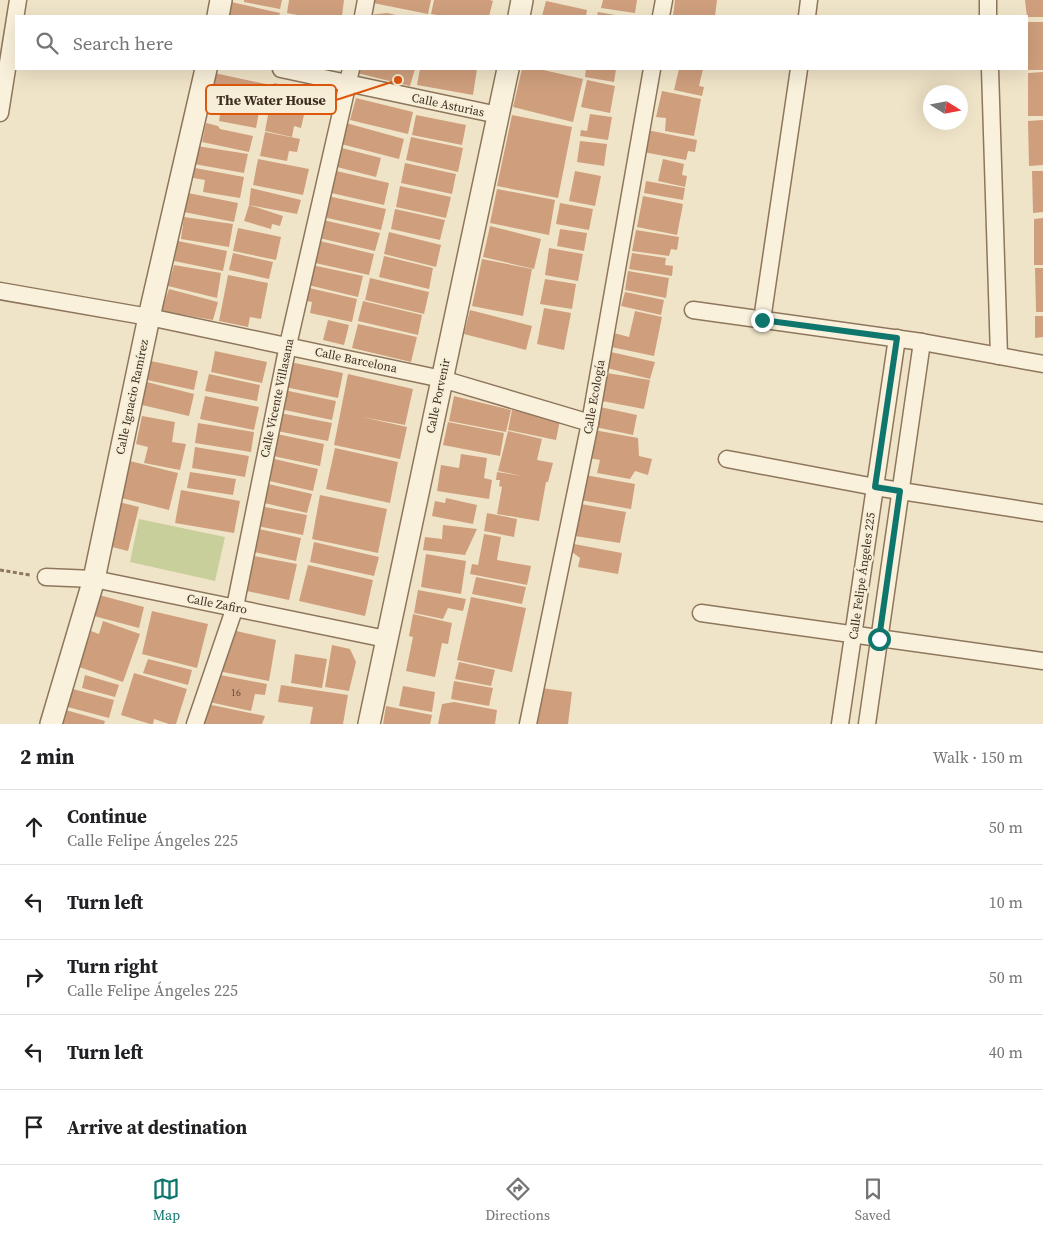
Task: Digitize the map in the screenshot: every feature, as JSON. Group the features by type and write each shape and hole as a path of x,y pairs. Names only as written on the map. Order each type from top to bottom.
{"street":[{"path":"16,15 18,0"},
{"path":"218,15 221,0"},
{"path":"363,15 366,0"},
{"path":"519,15 522,0"},
{"path":"661,15 664,0"},
{"path":"806,15 809,0"},
{"path":"988,0 988,15"},
{"path":"0,113 15,20"},
{"name":"Calle Ignacio Ramírez","path":"51,724 94,579 149,316 206,70"},
{"name":"Calle Asturias","path":"290,70 350,77 498,115"},
{"name":"Calle Porvenir","path":"369,724 508,70"},
{"name":"Calle Ecología","path":"528,724 590,423 652,70"},
{"path":"762,320 799,70"},
{"path":"990,70 999,356"},
{"name":"Calle Vicente Villasana","path":"195,724 235,607 288,345 350,77"},
{"name":"Calle Barcelona","path":"0,291 149,316 442,378 590,423"},
{"path":"693,310 897,338 1043,364"},
{"name":"Calle Felipe Ángeles 225","path":"840,724 897,338"},
{"name":"Calle Felipe Ángeles 225","path":"867,724 922,342"},
{"path":"727,459 875,487 1043,513"},
{"name":"Calle Zafiro","path":"46,577 94,579 386,639"},
{"path":"701,613 1043,661"}],"path":[{"path":"0,570 46,577"}],"green space":[{"path":"139,519 225,537 215,581 130,562"}],"building":[{"path":"244,0 282,0 280,9 244,2"},
{"path":"289,0 344,0 342,15 298,15 287,13"},
{"path":"374,0 431,0 428,14 373,3"},
{"path":"434,0 493,1 489,15 431,14"},
{"path":"603,0 637,0 635,13 601,8"},
{"path":"675,0 717,0 715,15 673,15"},
{"path":"1025,0 1043,0 1043,17 1028,17"},
{"path":"546,1 587,10 586,15 542,15"},
{"path":"231,2 280,13 279,15 228,15"},
{"path":"598,12 615,15 597,15"},
{"path":"387,13 396,15 369,15"},
{"path":"1028,22 1043,22 1043,70 1028,70"},
{"path":"358,70 415,70 410,86 357,73"},
{"path":"420,70 477,70 473,95 417,85"},
{"path":"522,70 543,70 583,79 573,122 513,107"},
{"path":"586,70 616,70 614,82 585,77"},
{"path":"679,70 703,70 699,86 704,87 702,96 674,90"},
{"path":"1043,72 1043,116 1028,116 1028,73"},
{"path":"214,73 266,84 261,106 225,99 226,94 210,90"},
{"path":"587,80 615,86 610,113 581,107"},
{"path":"274,83 308,91 306,104 298,102 296,113 304,115 301,128 294,126 292,137 265,131"},
{"path":"662,91 701,99 694,136 665,131 666,118 656,117"},
{"path":"211,98 260,107 256,128 219,121 221,108 209,106"},
{"path":"356,98 413,112 408,134 350,120"},
{"path":"590,114 612,117 608,140 580,136 581,130 587,131"},
{"path":"416,115 466,125 462,145 412,135"},
{"path":"512,115 572,127 558,198 497,186"},
{"path":"1043,120 1043,165 1029,166 1028,121"},
{"path":"206,123 218,126 220,129 253,136 249,152 202,142"},
{"path":"346,123 404,139 399,159 341,144"},
{"path":"647,130 697,140 695,152 688,151 686,160 643,152"},
{"path":"265,132 300,139 297,152 289,151 287,161 260,156"},
{"path":"411,137 463,148 458,172 406,160"},
{"path":"580,141 607,144 604,166 577,162"},
{"path":"197,146 248,154 244,173 194,164"},
{"path":"338,147 381,158 376,177 333,166"},
{"path":"258,159 309,169 303,195 253,185"},
{"path":"663,159 684,164 682,175 687,176 685,187 658,181"},
{"path":"405,163 456,174 452,194 401,183"},
{"path":"195,168 244,177 240,198 203,192 205,180 193,178"},
{"path":"332,170 389,183 384,205 327,192"},
{"path":"575,171 601,176 595,206 569,201"},
{"path":"1032,171 1043,171 1043,212 1033,213"},
{"path":"646,181 685,188 683,200 644,193"},
{"path":"400,186 451,197 446,218 396,207"},
{"path":"251,188 301,200 297,214 249,205"},
{"path":"497,189 555,200 549,235 490,223"},
{"path":"188,193 238,203 234,222 184,212"},
{"path":"328,196 386,209 381,230 323,217"},
{"path":"643,196 683,204 677,235 637,227"},
{"path":"560,203 593,209 589,230 556,224"},
{"path":"249,205 283,216 280,226 272,224 271,229 244,221"},
{"path":"395,209 445,220 440,240 391,229"},
{"path":"184,217 233,224 229,247 181,239"},
{"path":"1043,218 1043,265 1034,265 1034,219"},
{"path":"323,220 380,233 375,251 319,238"},
{"path":"490,226 541,239 534,269 483,257"},
{"path":"238,228 281,237 276,260 233,251"},
{"path":"560,229 587,233 584,251 557,246"},
{"path":"636,230 679,237 677,250 671,249 669,256 632,251"},
{"path":"389,232 441,245 436,267 384,254"},
{"path":"178,241 227,251 223,271 174,261"},
{"path":"320,241 374,254 369,275 315,263"},
{"path":"549,248 583,254 578,281 545,275"},
{"path":"233,253 273,262 269,279 229,270"},
{"path":"632,253 666,258 665,265 673,266 672,276 629,269"},
{"path":"384,256 433,268 429,289 379,277"},
{"path":"482,259 532,269 523,316 472,306"},
{"path":"174,265 221,273 217,298 168,286"},
{"path":"312,265 363,276 358,297 308,285"},
{"path":"1035,268 1043,268 1043,312 1036,312"},
{"path":"628,271 669,278 666,298 625,290"},
{"path":"228,275 268,283 261,319 250,317 248,327 219,321"},
{"path":"370,278 429,292 424,314 365,300"},
{"path":"545,279 576,284 572,309 540,304"},
{"path":"305,287 357,299 352,322 310,313 312,302 302,300"},
{"path":"169,289 218,302 213,320 179,314 178,318 160,314"},
{"path":"625,292 664,300 661,315 621,306"},
{"path":"363,301 422,315 418,335 358,321"},
{"path":"544,308 571,313 564,350 537,344"},
{"path":"470,310 532,326 526,350 464,334"},
{"path":"635,311 662,317 654,356 611,347 614,333 629,337"},
{"path":"1035,316 1043,316 1043,337 1035,338"},
{"path":"328,320 349,325 344,345 323,340"},
{"path":"358,324 417,337 411,362 352,348"},
{"path":"215,351 267,362 262,383 211,372"},
{"path":"611,352 655,362 650,379 607,368"},
{"path":"151,361 198,371 194,390 147,380"},
{"path":"290,362 343,373 338,398 285,387"},
{"path":"607,373 650,380 644,409 602,401"},
{"path":"209,374 260,385 257,401 205,391"},
{"path":"348,374 413,389 405,425 362,417 407,427 400,459 334,445"},
{"path":"147,382 194,394 189,416 142,405"},
{"path":"284,390 336,401 332,420 280,409"},
{"path":"205,396 259,407 254,430 200,419"},
{"path":"454,396 511,410 506,432 449,421"},
{"path":"600,407 637,415 633,435 595,427"},
{"path":"512,410 560,420 556,440 508,430"},
{"path":"280,413 332,423 328,441 277,431"},
{"path":"142,416 175,422 172,442 186,444 180,470 144,463 148,447 136,444"},
{"path":"448,422 504,433 500,456 443,445"},
{"path":"198,423 254,432 251,452 195,443"},
{"path":"594,430 638,438 639,456 652,459 648,475 635,471 630,479 597,473 600,460 589,458"},
{"path":"508,431 542,439 537,460 553,463 548,482 546,482 539,521 497,514 502,487 499,486 500,480 496,480 497,472 522,476 498,471"},
{"path":"277,434 324,444 320,466 273,456"},
{"path":"195,447 249,456 245,477 192,468"},
{"path":"335,448 398,462 390,503 326,489"},
{"path":"461,454 487,458 484,478 492,480 489,499 437,491 441,465 459,468"},
{"path":"270,458 318,469 313,491 265,480"},
{"path":"130,461 178,473 169,510 121,498"},
{"path":"190,472 236,479 233,495 187,488"},
{"path":"585,475 635,484 631,509 580,500"},
{"path":"264,483 312,494 307,513 260,502"},
{"path":"181,490 240,501 234,533 175,523"},
{"path":"320,495 387,509 378,553 312,539"},
{"path":"446,498 477,505 473,524 432,516 435,501 445,503"},
{"path":"119,502 139,507 128,551 108,546"},
{"path":"581,504 626,512 620,543 575,536"},
{"path":"260,506 307,515 303,535 257,526"},
{"path":"487,513 517,519 514,537 484,531"},
{"path":"443,525 477,529 465,555 423,550 425,537 442,539"},
{"path":"254,528 301,538 296,561 249,551"},
{"path":"484,534 501,537 497,560 531,566 527,585 470,574 472,564 478,565"},
{"path":"314,542 379,557 374,576 310,562"},
{"path":"574,544 622,553 618,574 578,567 580,558 572,552"},
{"path":"426,554 466,561 461,594 421,587"},
{"path":"249,555 297,564 289,600 242,590"},
{"path":"308,565 373,580 365,616 299,601"},
{"path":"476,577 526,587 522,604 472,594"},
{"path":"418,590 466,599 463,611 448,608 443,619 414,613"},
{"path":"99,595 144,607 139,628 94,616"},
{"path":"471,597 526,608 512,672 457,660"},
{"path":"152,611 208,624 197,668 142,654"},
{"path":"413,614 452,623 448,644 442,643 435,677 406,671 413,637 409,636"},
{"path":"103,621 140,634 123,682 79,667 91,631 99,634"},
{"path":"232,630 276,640 269,681 218,671"},
{"path":"332,645 350,649 356,662 349,691 325,687"},
{"path":"295,654 327,659 322,688 291,683"},
{"path":"148,659 192,670 188,685 143,673"},
{"path":"459,662 495,670 491,686 455,679"},
{"path":"134,673 187,689 176,724 169,724 154,719 153,724 150,724 121,715"},
{"path":"215,674 267,684 265,695 255,694 251,711 209,702"},
{"path":"85,675 119,685 115,697 82,688"},
{"path":"454,681 493,688 489,706 451,699"},
{"path":"281,685 348,695 343,724 310,724 313,707 278,702"},
{"path":"403,686 435,692 432,712 399,706"},
{"path":"69,688 114,700 109,718 64,706"},
{"path":"541,688 572,692 568,724 536,724"},
{"path":"454,702 497,710 495,724 438,724 442,704"},
{"path":"207,704 265,716 262,724 202,724"},
{"path":"386,706 432,715 430,724 383,724"},
{"path":"62,709 105,721 104,724 57,724"}],"place":[{"name":"The Water House","path":"398,80"}],"route":[{"path":"762,320 897,338 875,487 900,491 879,639"}]}
